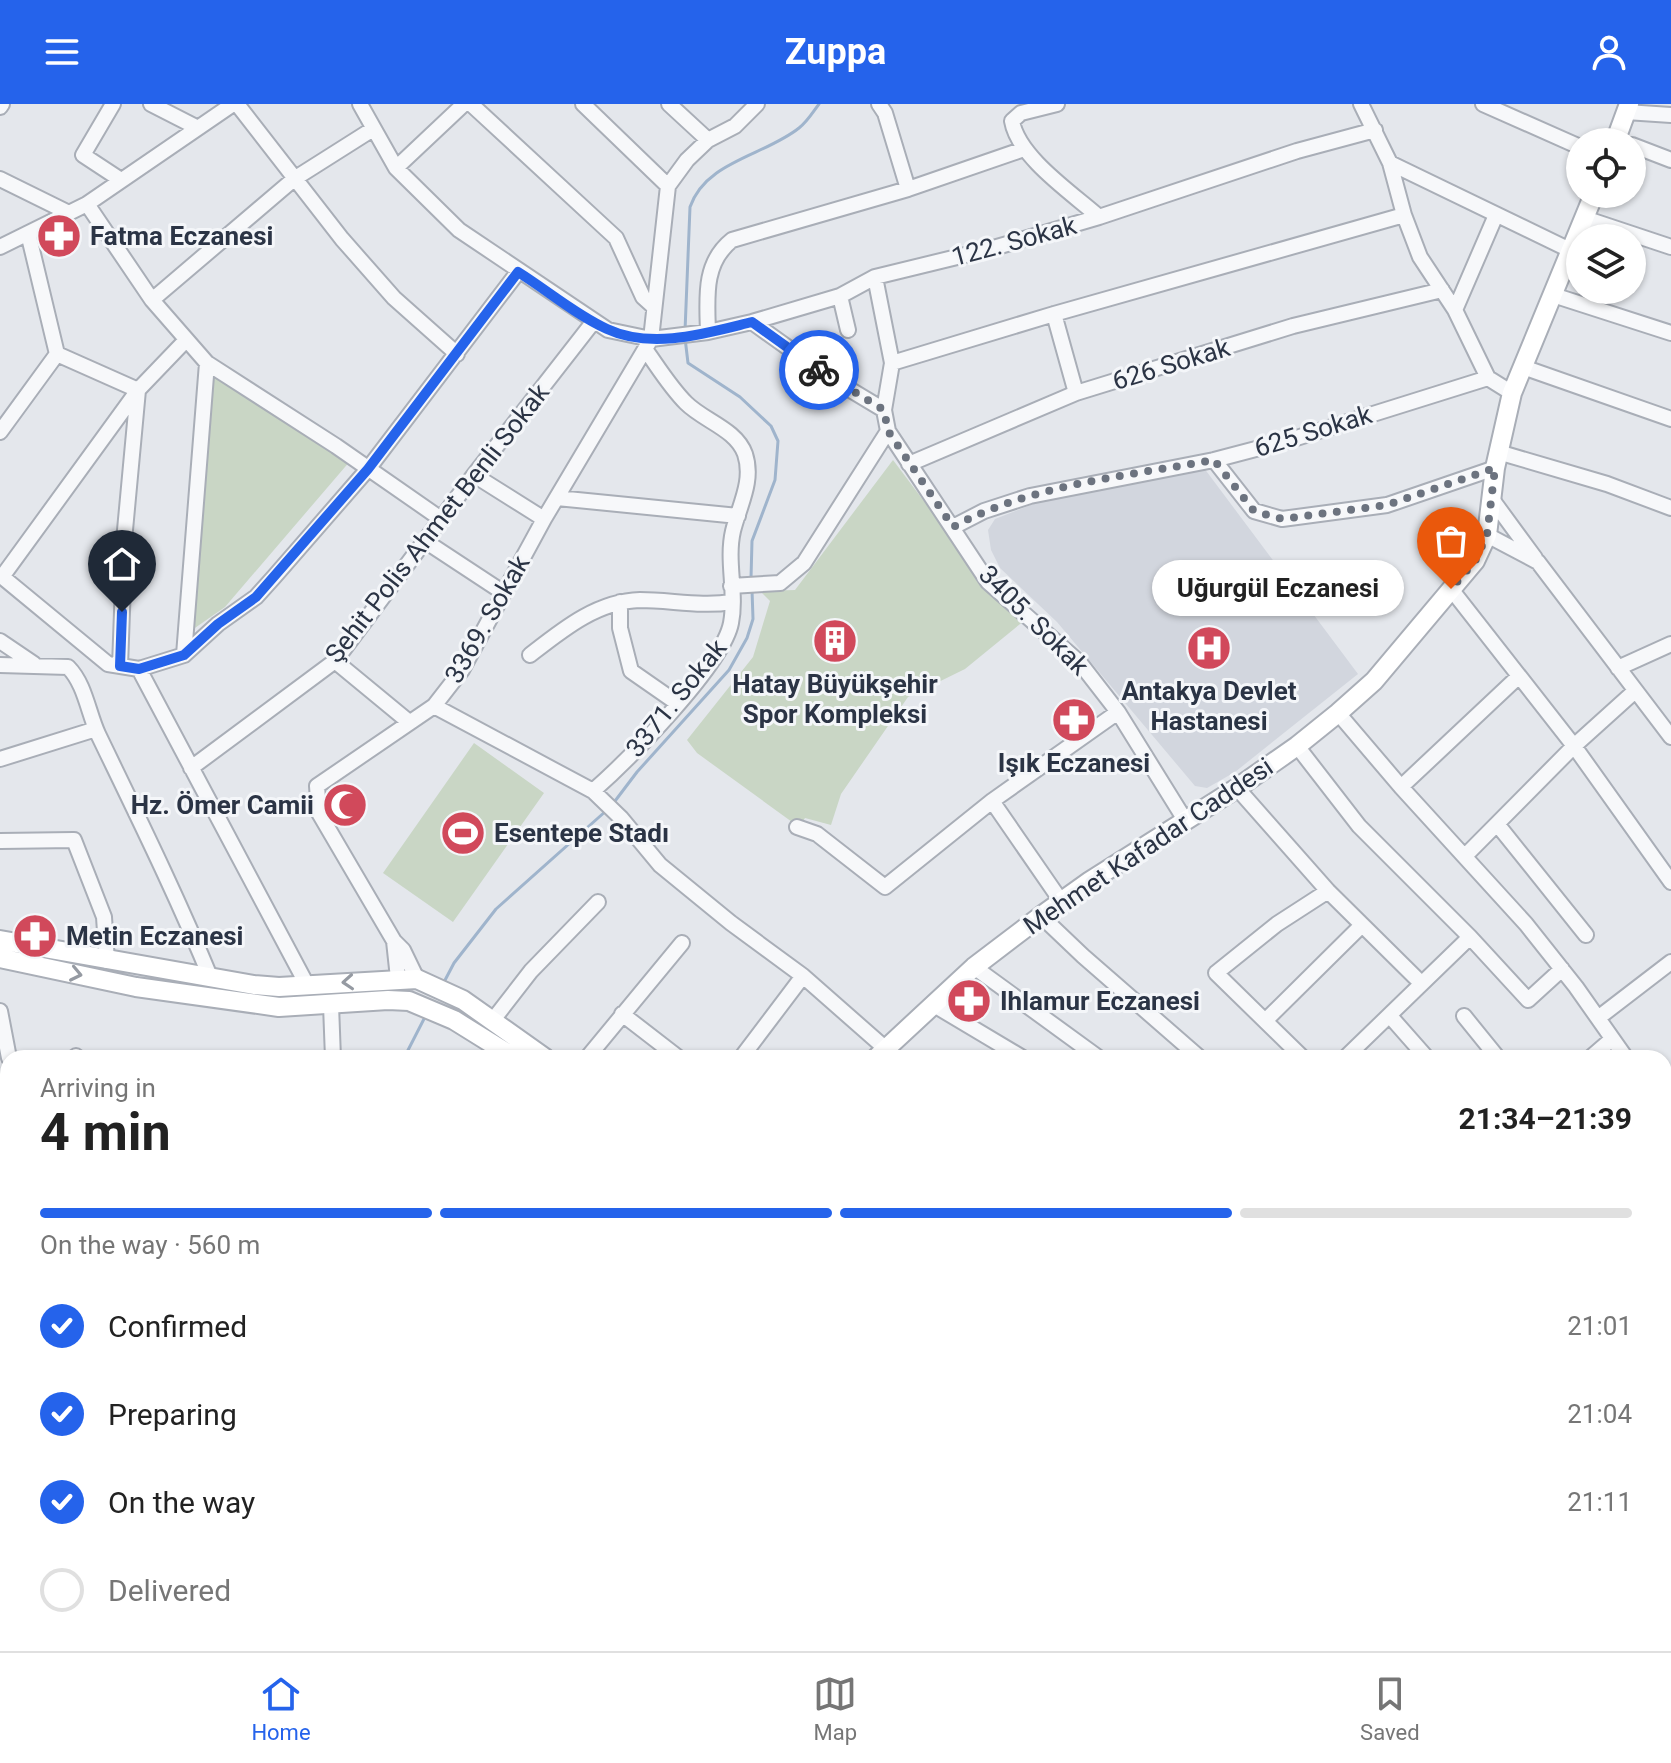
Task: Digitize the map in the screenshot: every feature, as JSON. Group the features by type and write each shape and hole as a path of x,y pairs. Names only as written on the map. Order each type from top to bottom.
{"main road":[{"path":"1624,128 1628,108"},
{"name":"Mehmet Kafadar Caddesi","path":"1582,224 1588,208"},
{"name":"Mehmet Kafadar Caddesi","path":"884,1050 974,967 1041,916 1297,746 1374,681 1475,561 1487,535 1496,460 1512,393 1566,265"},
{"path":"0,940 254,985 413,980 463,1000 534,1050"},
{"path":"0,958 136,987 279,1007 400,999 454,1020 501,1050"}],"street":[{"path":"113,104 83,155 121,180"},
{"path":"151,104 198,128"},
{"path":"0,247 87,204 235,104 394,298 457,354"},
{"name":"122. Sokak","path":"360,104 396,168 459,230 608,330 648,344 752,322 840,296 875,277 990,249 1099,217 1297,151 1375,130"},
{"path":"396,168 464,104"},
{"path":"471,104 616,238 643,297 653,306"},
{"path":"583,104 668,186"},
{"path":"669,104 708,140"},
{"path":"648,344 668,186 687,160 708,140 735,126 757,104"},
{"path":"879,104 885,113 908,189"},
{"path":"1057,104 1021,113 1012,121 1015,136 1024,149 1099,217"},
{"path":"1361,104 1390,163 1404,215 1420,257 1455,310 1488,378 1512,393"},
{"path":"1483,104 1566,141"},
{"path":"1628,108 1671,115"},
{"path":"152,300 294,179 373,129"},
{"path":"708,332 706,294 711,267 719,250 732,240 908,189 1024,149"},
{"path":"1646,151 1671,160"},
{"path":"1390,163 1566,248"},
{"path":"0,179 69,213"},
{"path":"87,204 152,300 207,363 441,519"},
{"path":"892,363 1404,215"},
{"path":"1455,310 1496,215"},
{"path":"1584,218 1671,247"},
{"path":"28,233 57,354"},
{"path":"186,340 138,390 1,576 108,664 139,669 184,655 218,624 256,597 368,469 518,272"},
{"name":"3405. Sokak","path":"875,277 892,363 884,410 888,431 988,582 1080,663 1118,712 1185,820"},
{"name":"626 Sokak","path":"909,464 1076,393 1293,326 1442,290"},
{"path":"1553,295 1671,333"},
{"path":"840,296 848,330"},
{"path":"1054,314 1076,393"},
{"name":"Şehit Polis Ahmet Benli Sokak","path":"191,768 335,661 594,321"},
{"path":"752,322 829,377 884,410"},
{"name":"3369. Sokak","path":"413,980 403,950 394,941 319,813 317,786 434,706 462,670 544,519 648,344"},
{"name":"3371. Sokak","path":"593,791 621,767 705,671 728,636 732,620 732,532 744,500 746,456 739,443 686,403 648,344"},
{"path":"57,354 138,390"},
{"path":"1,429 57,354"},
{"path":"184,655 207,363"},
{"path":"1523,367 1671,419"},
{"name":"625 Sokak","path":"953,527 984,511 1030,496 1214,460 1290,440 1488,378"},
{"path":"120,666 125,530 138,390"},
{"path":"530,655 605,606 640,600 703,606 732,594 780,583 804,563 888,431"},
{"path":"1214,460 1254,511 1282,519 1387,505 1496,460 1607,484 1671,508"},
{"path":"474,475 544,519"},
{"path":"557,498 738,516"},
{"path":"1491,498 1671,737"},
{"path":"1487,535 1538,562"},
{"path":"425,541 504,593"},
{"path":"1451,589 1574,746 1671,882"},
{"path":"620,602 620,628 631,671 677,703"},
{"path":"0,641 34,664"},
{"path":"1618,668 1671,644"},
{"path":"335,661 409,722"},
{"path":"0,665 68,667 76,675 96,729 181,906 211,979"},
{"path":"139,669 307,985"},
{"path":"1401,787 1518,677"},
{"path":"1465,856 1574,746 1635,691"},
{"path":"434,706 593,791 621,818 660,865 803,976 878,1050"},
{"path":"797,827 817,834 885,887 992,801 1118,712"},
{"path":"1338,713 1562,969 1620,1050"},
{"path":"0,759 96,729"},
{"path":"1297,746 1359,826 1528,1000 1562,969"},
{"path":"1237,788 1328,891 1421,983"},
{"path":"992,801 1061,901"},
{"path":"1497,824 1586,935"},
{"path":"0,841 74,840 104,917 107,961"},
{"path":"1295,1050 1216,973 1277,924 1328,891"},
{"path":"493,1020 531,971 598,902"},
{"path":"1041,916 1191,1050"},
{"path":"1266,1020 1362,925"},
{"path":"1354,1050 1470,937"},
{"path":"593,1050 682,943"},
{"path":"1598,1018 1671,962"},
{"path":"974,967 1088,1050"},
{"path":"747,1050 803,976"},
{"path":"331,1005 333,1050"},
{"path":"934,1005 1010,1050"},
{"path":"0,1011 7,1050"},
{"path":"622,1014 669,1050"},
{"path":"1390,1016 1420,1050"},
{"path":"1464,1016 1492,1050"},
{"path":"1599,1050 1612,1039"}],"shaded area":[{"name":"Antakya Devlet Hastanesi","path":"1201,464 1358,674 1235,772 1207,788 1195,786 1057,622 1000,568 991,550 988,530 995,519 1094,480"}],"green space":[{"path":"211,372 351,460 225,607 192,630"},
{"path":"893,460 987,585 1025,620 965,669 908,697 841,794 831,825 805,818 799,827 697,753 687,740 753,657 770,601 760,591 795,590"},
{"name":"Esentepe Stadı","path":"474,743 544,793 453,922 383,873"}],"waterway":[{"path":"685,331 690,207 698,192 722,169 799,128 819,104"},
{"path":"685,338 688,363 740,397 771,426 778,441 775,480 752,541 751,578"},
{"path":"612,805 637,772 729,670 747,638 753,619 752,590"},
{"path":"443,984 454,963 496,909 607,810"},
{"path":"408,1050 426,1015"}],"way so far":[{"path":"819,370 884,410 888,431 953,527 984,511 1030,496 1214,460 1254,511 1282,519 1387,505 1495,468 1487,535 1475,561 1451,589"}],"place":[{"name":"Fatma Eczanesi","path":"59,236"},
{"name":"Uğurgül Eczanesi","path":"1451,589"},
{"name":"Hatay Büyükşehir Spor Kompleksi","path":"835,641"},
{"name":"Antakya Devlet Hastanesi","path":"1209,648"},
{"name":"Işık Eczanesi","path":"1074,720"},
{"name":"Hz. Ömer Camii","path":"345,805"},
{"name":"Esentepe Stadı","path":"463,833"},
{"name":"Metin Eczanesi","path":"35,936"},
{"name":"Ihlamur Eczanesi","path":"969,1001"}],"route":[{"path":"122,612 120,666 139,669 184,655 218,624 256,597 368,469 518,272 608,330 651,339 708,332 752,322 819,370"}]}
